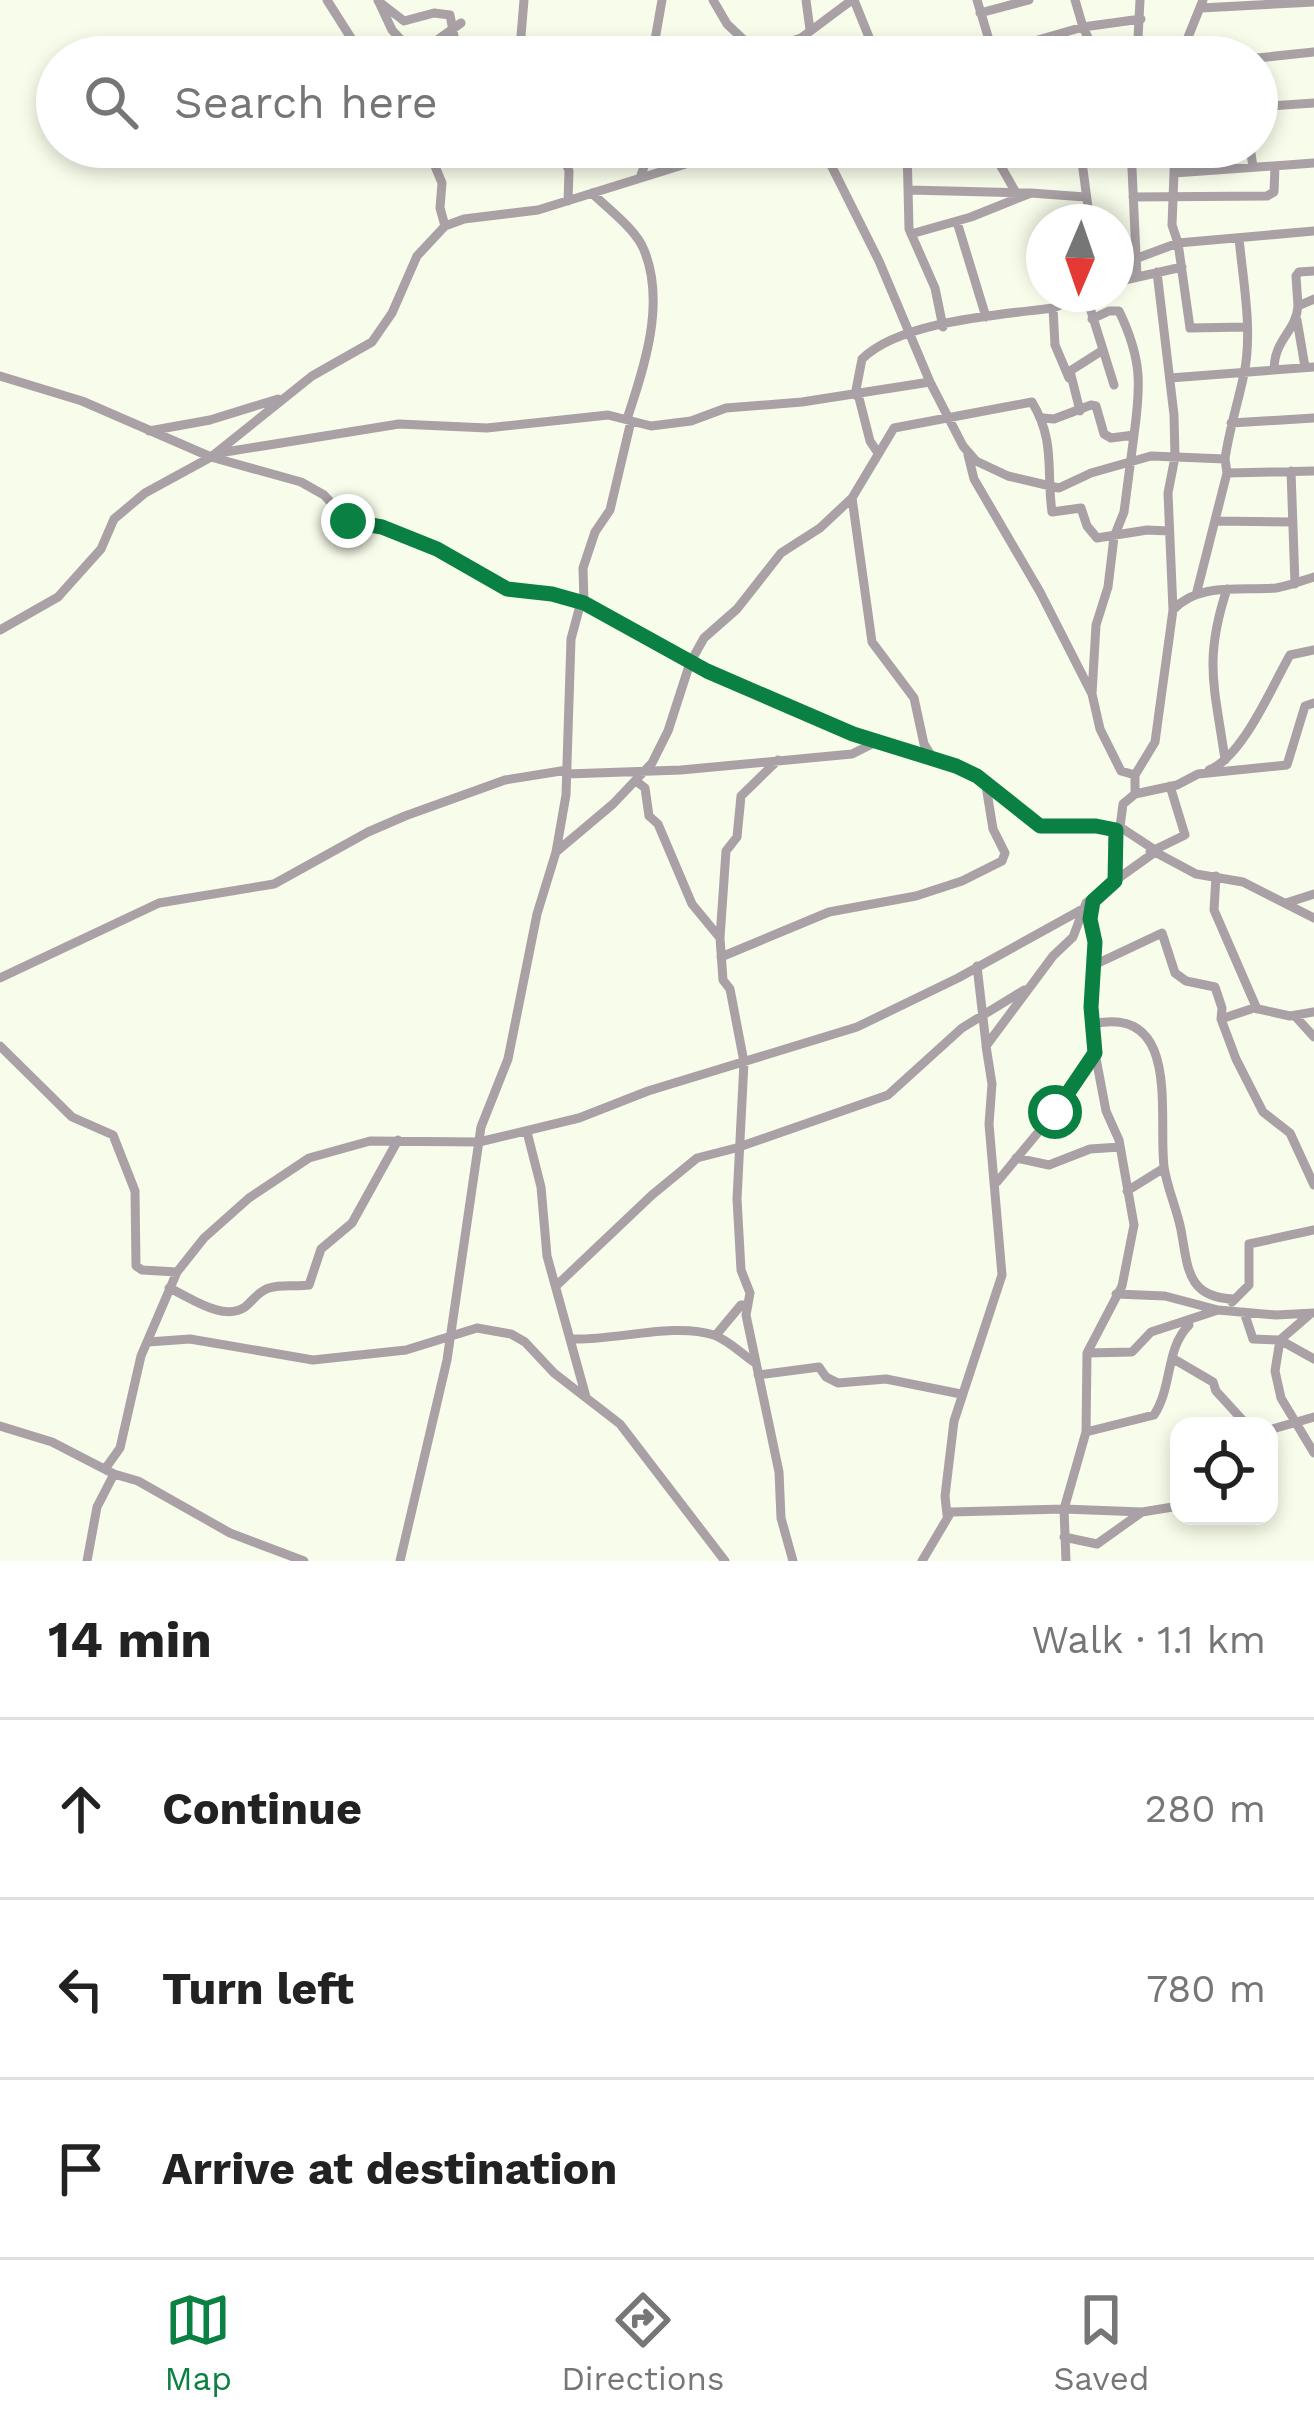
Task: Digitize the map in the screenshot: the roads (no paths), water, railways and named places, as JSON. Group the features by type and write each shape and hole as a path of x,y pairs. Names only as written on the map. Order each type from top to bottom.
{"street":[{"path":"327,0 350,36"},
{"path":"378,0 404,20 434,13 450,15"},
{"path":"378,0 398,36"},
{"path":"522,36 524,0"},
{"path":"656,36 662,0"},
{"path":"713,0 740,36"},
{"path":"806,0 806,34"},
{"path":"801,36 853,0 869,36"},
{"path":"977,0 987,36"},
{"path":"980,13 1028,0"},
{"path":"1075,0 1087,36"},
{"path":"1139,36 1140,0"},
{"path":"450,2 457,36"},
{"path":"1189,36 1202,4 1314,2"},
{"path":"1052,36 1141,19"},
{"path":"443,36 457,26"},
{"path":"1278,56 1314,52"},
{"path":"1278,106 1314,103"},
{"path":"1278,166 1314,163"},
{"path":"436,168 442,183 440,208 445,226"},
{"path":"566,168 568,201"},
{"path":"640,178 644,168"},
{"path":"0,630 58,597 101,549 121,512 170,477 212,456 283,398 377,337 418,256 445,226 568,201 672,168"},
{"path":"836,168 930,382 966,450 974,479 1092,694 1100,729 1121,771 1135,775"},
{"path":"908,168 910,234 935,288 943,326"},
{"path":"1002,168 1015,191"},
{"path":"1082,168 1086,204"},
{"path":"1132,168 1137,277"},
{"path":"1174,168 1172,225 1190,328 1246,327"},
{"path":"1174,173 1240,168"},
{"path":"1133,197 1267,196 1276,186 1274,168"},
{"path":"400,1561 450,1335 479,1142 489,1102 508,1059 537,914 556,852 567,772 571,638 582,603 583,568 595,532 607,517 648,347 651,285 644,247 570,181"},
{"path":"909,190 1085,197"},
{"path":"910,234 957,222 1031,193"},
{"path":"957,222 986,317"},
{"path":"1135,259 1178,243 1314,231"},
{"path":"1196,595 1227,473 1234,398 1244,374 1246,327 1239,238"},
{"path":"1134,278 1182,266"},
{"path":"1141,386 1309,367 1300,342 1296,276 1314,271"},
{"path":"1135,794 1135,775 1155,742 1173,610 1168,493 1175,457 1157,272"},
{"path":"1298,306 1314,299"},
{"path":"1092,319 1119,311 1137,352 1141,386 1124,512 1114,537 1108,587 1096,625 1092,694"},
{"path":"878,453 856,395 862,359 880,344 910,333 1026,312"},
{"path":"1053,312 1055,345 1080,411"},
{"path":"1091,312 1114,385"},
{"path":"1274,370 1274,351 1297,320"},
{"path":"1300,342 1314,341"},
{"path":"1069,378 1078,363 1103,350"},
{"path":"0,376 66,395 212,456 302,482 324,495 348,521 382,527 437,549 507,589 582,603 690,663 878,741 956,766 1040,826 1118,829 1150,852 1164,854 1196,874 1243,882 1311,919"},
{"path":"212,456 386,424 475,428 587,415 656,425 691,421 741,406 930,382"},
{"path":"147,431 210,420 283,398"},
{"path":"556,852 640,776 661,747 690,663 704,638 737,609 777,557 820,528 852,498 894,428 1032,402 1043,418 1053,466 1052,512 1081,508 1097,538 1147,530 1169,532"},
{"path":"1043,418 1096,406 1104,434 1111,438 1134,435"},
{"path":"1232,423 1314,418"},
{"path":"966,450 994,471 1049,488 1151,456 1226,459"},
{"path":"1291,471 1295,584"},
{"path":"1227,473 1314,471"},
{"path":"852,498 872,641 914,698 925,745 934,760"},
{"path":"1216,521 1293,522"},
{"path":"1173,610 1185,597 1295,584 1314,577"},
{"path":"1225,760 1210,675 1212,632 1227,589"},
{"path":"1115,881 1123,804 1135,794 1170,786 1225,760 1268,701 1290,655 1314,650"},
{"path":"1198,774 1287,765 1305,706 1314,703"},
{"path":"0,978 159,903 274,884 368,832 505,780 567,772 640,776 862,752 878,741"},
{"path":"716,1335 750,1293 743,1275 737,1199 744,1062 721,957 726,851 736,837 741,796 778,760"},
{"path":"640,776 649,816 658,824 692,904 720,938"},
{"path":"721,957 830,912 916,896 1002,861 1005,853 993,829 985,783"},
{"path":"87,1561 134,1382 177,1272 204,1238 248,1198 309,1158 350,1144 479,1142 527,1132 882,1017 1081,910 1150,852 1185,835 1170,786"},
{"path":"1216,875 1214,910 1257,1009"},
{"path":"1286,903 1314,894"},
{"path":"1066,1561 1064,1509 1086,1432 1087,1352 1127,1267 1134,1225 1095,1053 1093,901"},
{"path":"986,1046 1072,937 1081,910"},
{"path":"1093,966 1162,933 1174,973 1186,981 1215,987 1220,1018 1236,1059 1263,1112 1290,1133 1314,1185"},
{"path":"977,966 992,1084 989,1124 997,1182"},
{"path":"556,1286 692,1161 895,1092 926,1059 981,1015 1028,987"},
{"path":"1220,1018 1257,1009 1295,1016 1314,1012"},
{"path":"1295,1016 1314,1037"},
{"path":"1093,1024 1112,1020 1140,1029 1159,1054 1164,1168 1177,1208 1183,1262 1196,1284 1227,1306"},
{"path":"0,1046 72,1118 113,1135 135,1191 136,1266 177,1272"},
{"path":"922,1561 947,1515 945,1496 961,1394 1002,1275 997,1182 1071,1091 1095,1053"},
{"path":"527,1132 541,1187 545,1246 586,1397"},
{"path":"170,1288 211,1309 229,1311 244,1308 268,1288 309,1285 321,1250 352,1223 398,1140"},
{"path":"1016,1158 1049,1165 1090,1149 1120,1147"},
{"path":"1127,1191 1164,1168"},
{"path":"1087,1352 1132,1352 1151,1332 1227,1306 1249,1285 1249,1244 1314,1230"},
{"path":"1117,1294 1165,1296 1244,1312 1312,1313"},
{"path":"744,1305 779,1472 781,1518 793,1561"},
{"path":"1244,1312 1253,1339 1280,1340 1314,1359"},
{"path":"1312,1313 1280,1340 1276,1378 1294,1423 1314,1453"},
{"path":"1086,1432 1154,1415 1168,1386 1179,1335 1193,1321"},
{"path":"148,1342 190,1339 313,1360 406,1350 487,1328 520,1338 539,1361 631,1436 725,1561"},
{"path":"571,1339 608,1340 669,1330 716,1335 760,1370 819,1367 838,1383 886,1379 961,1394"},
{"path":"1172,1358 1214,1382 1216,1391 1240,1417"},
{"path":"1278,1427 1314,1417"},
{"path":"0,1426 52,1442 138,1481 230,1533 304,1561"},
{"path":"947,1515 956,1511 1142,1512 1170,1507"},
{"path":"1064,1537 1096,1544 1142,1512"}]}
